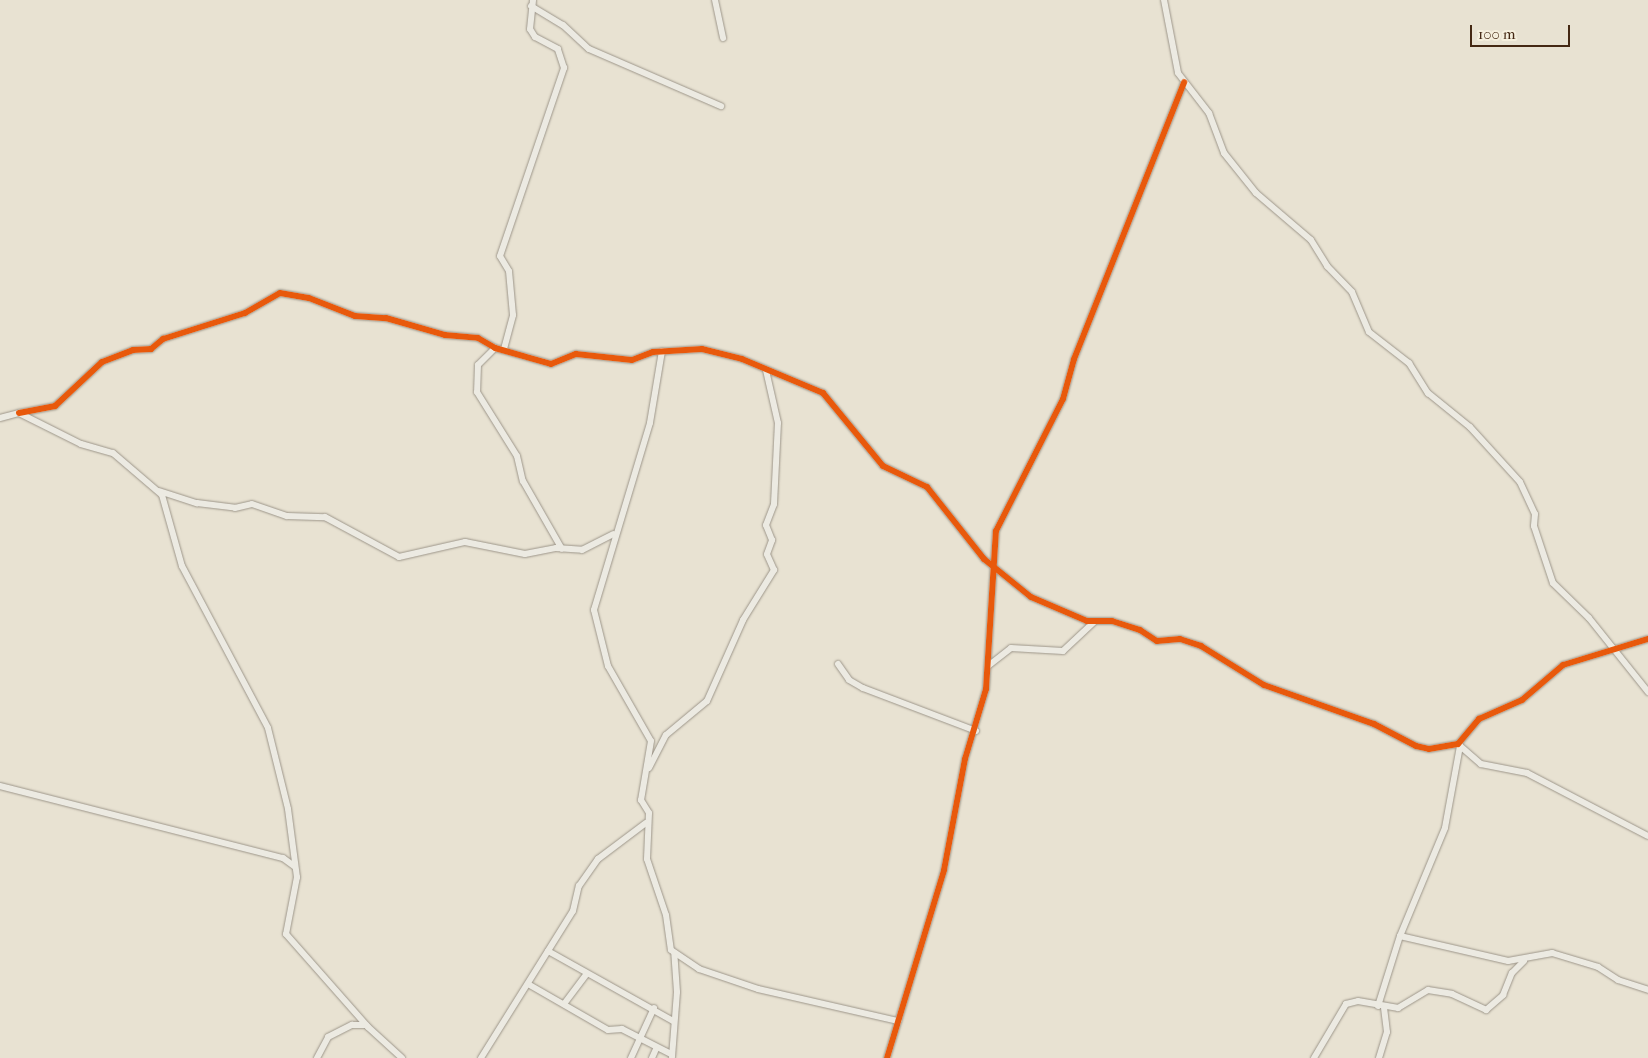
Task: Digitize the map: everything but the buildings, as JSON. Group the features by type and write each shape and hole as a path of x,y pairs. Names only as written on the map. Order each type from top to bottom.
{"street":[{"path":"715,0 723,38"},
{"path":"1164,0 1172,24 1174,62 1184,82 1203,103 1220,146 1243,177 1311,240 1327,266 1352,292 1368,332 1409,363 1428,393 1470,427 1520,482 1535,514 1534,526 1544,548 1548,574 1648,692"},
{"path":"532,3 563,25 589,50 721,106"},
{"path":"504,350 513,315 509,271 500,256 564,68 558,49 535,37 530,29 532,3"},
{"path":"887,1058 944,870 949,831 976,731 988,666 1000,521 1063,399 1074,359 1184,82"},
{"path":"0,418 55,406 102,362 133,350 151,349 163,339 246,313 280,292 309,298 355,316 386,318 451,336 478,338 496,348 551,364 576,354 632,360 662,351 702,349 766,370 823,393 883,466 927,487 956,528 995,568 1031,597 1094,622 1116,622 1157,641 1180,639 1200,646 1264,685 1374,724 1416,746 1429,749 1459,745 1481,764 1526,773 1648,836"},
{"path":"496,348 478,365 477,392 517,456 522,481 562,549"},
{"path":"528,984 608,1030 622,1029 640,1041 672,1056 673,1021 677,992 674,953 647,859 646,823 649,814 641,797 648,769 650,741 608,666 595,620 613,534 626,506 650,423 662,351"},
{"path":"648,769 666,735 707,701 743,620 774,570 767,554 772,540 766,525 774,504 778,423 766,370"},
{"path":"19,413 81,444 113,452 159,491 196,503 235,508 252,504 287,516 325,517 399,557 465,542 522,554 562,549 587,549 613,534"},
{"path":"159,491 182,566 268,728 288,809 295,867 296,901 286,934 368,1027 402,1058"},
{"path":"988,666 1011,648 1063,651 1094,622"},
{"path":"1379,1058 1387,1032 1381,1007 1400,936 1445,828 1459,745 1479,719 1522,700 1563,665 1648,639"},
{"path":"838,664 849,680 862,688 976,731"},
{"path":"0,786 283,858 295,867"},
{"path":"481,1058 548,951 598,860 646,823"},
{"path":"1400,936 1440,942 1462,953 1525,960 1552,953 1598,967 1618,980 1648,990"},
{"path":"548,951 587,974 654,1008 673,1021"},
{"path":"674,953 699,969 758,989 898,1021"},
{"path":"1314,1058 1346,1004 1398,1008 1428,990 1452,994 1486,1010 1503,995 1512,973 1525,960"},
{"path":"564,1004 587,974"},
{"path":"633,1058 654,1008"},
{"path":"317,1058 328,1037 357,1024 368,1027"},
{"path":"652,1058 656,1049"}],"cycle path":[{"path":"887,1058 944,870 965,759 986,689 996,531 1063,399 1074,359 1184,82"},
{"path":"19,413 55,406 102,362 133,350 151,349 163,339 245,313 280,293 309,298 355,316 386,318 445,335 478,338 495,348 551,364 576,354 632,360 653,352 702,349 742,359 823,393 883,466 927,487 984,559 1031,597 1087,621 1112,621 1140,630 1157,641 1180,639 1201,646 1264,685 1374,724 1416,746 1429,749 1458,744 1479,719 1522,700 1563,665 1648,639"}]}
